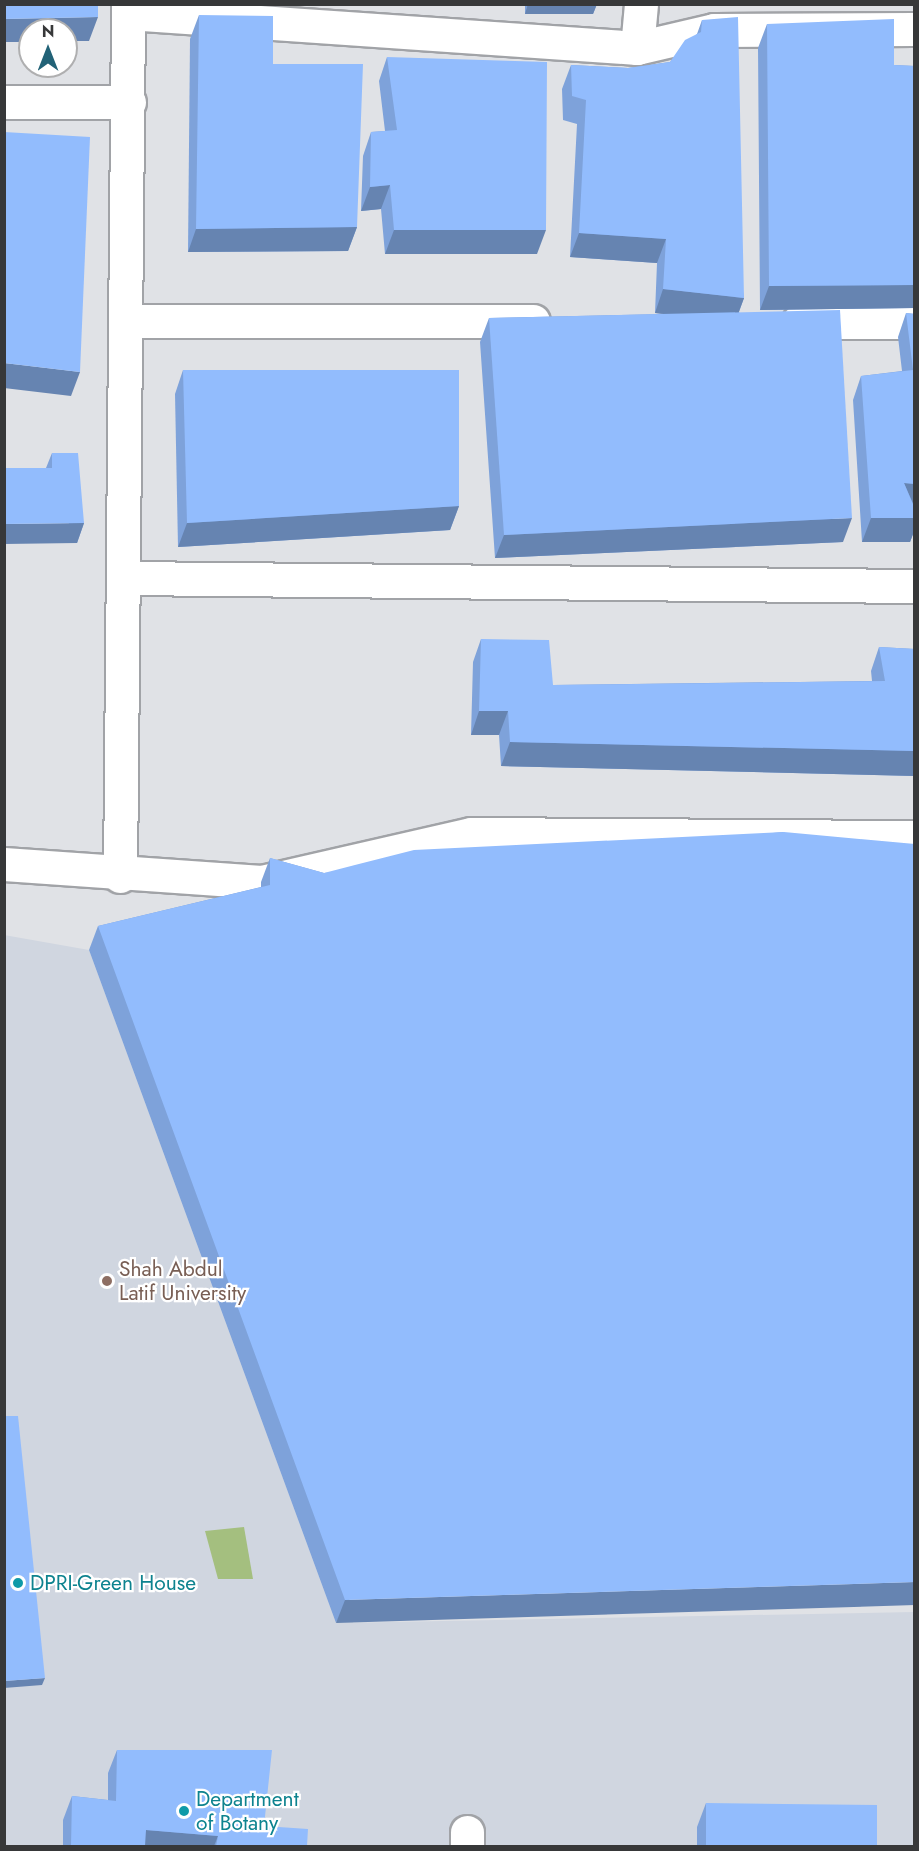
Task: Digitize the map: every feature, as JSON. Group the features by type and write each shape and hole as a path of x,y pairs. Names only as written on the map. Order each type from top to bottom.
{"street":[{"path":"637,48 641,4"},
{"path":"120,876 127,321 128,9 637,48 714,30 915,29"},
{"path":"4,102 129,102"},
{"path":"127,321 568,321"},
{"path":"771,322 915,322"},
{"path":"124,578 915,586"},
{"path":"4,864 120,876 261,882 471,834 915,837"}],"shaded area":[{"name":"Shah Abdul Latif University","path":"4,935 89,950 336,1623 914,1612 914,1846 5,1846"}],"green space":[{"path":"244,1527 253,1579 218,1579 205,1531"}],"building":[{"path":"4,4 98,4 98,17 4,19"},
{"path":"199,15 273,16 273,64 363,64 357,227 196,229"},
{"path":"738,17 744,298 663,289 666,239 579,233 586,100 572,96 571,65 628,68 670,62 685,40 701,32 702,20"},
{"path":"894,19 894,65 915,66 915,285 769,286 767,24"},
{"path":"387,57 547,62 546,230 394,230 390,185 370,187 371,132 397,130"},
{"path":"4,132 90,137 80,372 4,363"},
{"path":"840,310 852,518 504,535 489,318"},
{"path":"906,313 915,314 915,484 904,483 915,509 915,518 871,518 861,376 913,370"},
{"path":"183,370 459,370 459,506 187,523"},
{"path":"52,453 78,453 84,523 4,524 4,468 52,468"},
{"path":"481,639 549,640 553,685 885,681 879,647 915,649 915,751 510,742 508,711 479,711"},
{"path":"784,832 915,844 915,1582 345,1600 98,926 270,885 270,858 324,873 414,850"},
{"name":"DPRI-Green House","path":"4,1416 18,1416 45,1678 4,1681"},
{"name":"Department of Botany","path":"117,1750 272,1750 264,1826 308,1829 307,1846 216,1846 218,1836 146,1830 145,1846 71,1846 72,1796 116,1801"},
{"path":"706,1803 877,1805 877,1846 706,1846"}],"place":[{"name":"Shah Abdul Latif University","path":"107,1281"},
{"name":"DPRI-Green House","path":"18,1583"},
{"name":"Department of Botany","path":"184,1811"}]}
